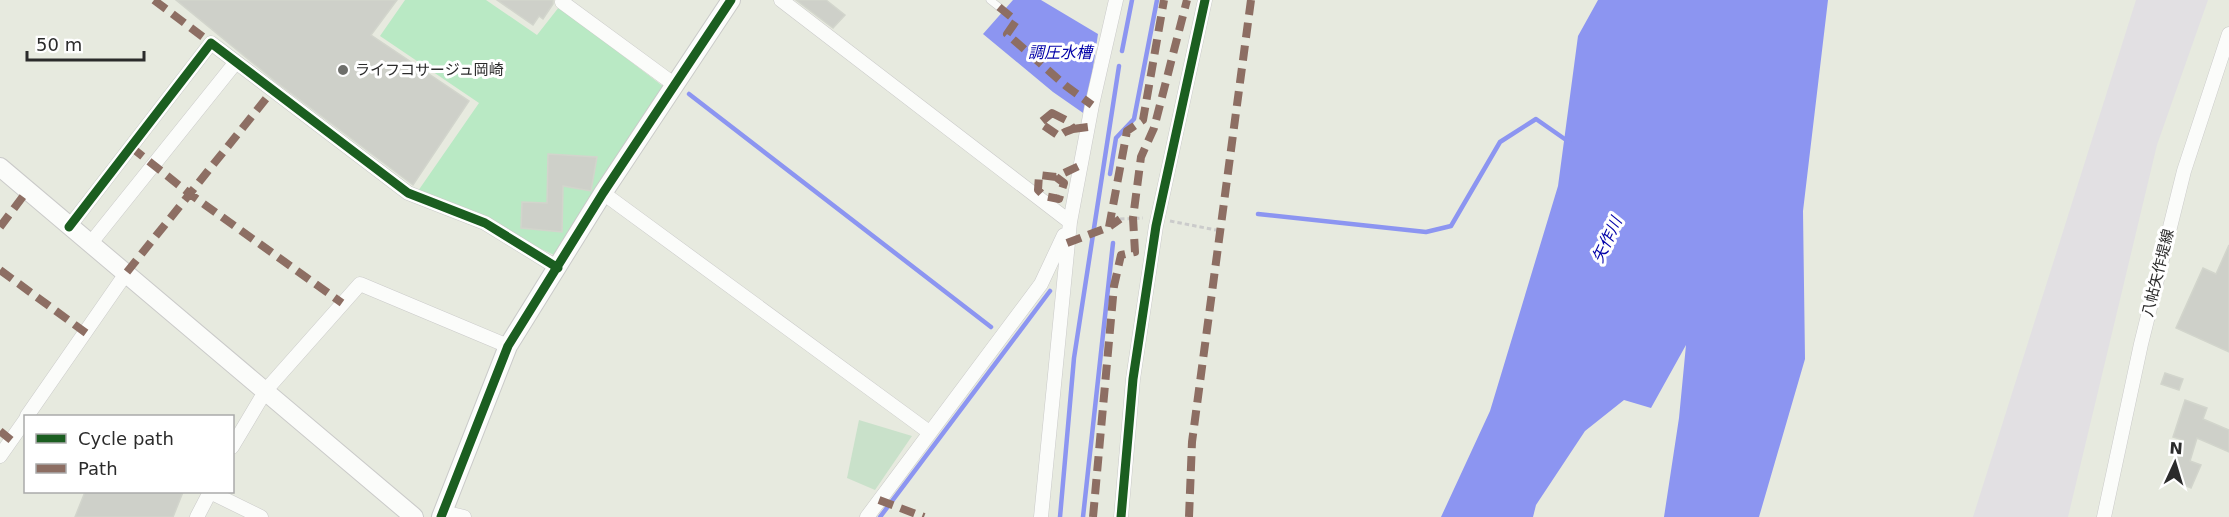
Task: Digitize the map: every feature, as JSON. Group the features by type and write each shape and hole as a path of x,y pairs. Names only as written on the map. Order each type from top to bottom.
{"street":[{"path":"563,0 562,2 675,85"},
{"path":"464,517 442,515 508,346 603,193 731,0"},
{"path":"781,0 1070,222"},
{"path":"1041,517 1070,222 1092,105 1116,0"},
{"path":"1121,517 1133,379 1157,218 1205,0"},
{"name":"八帖矢作堤線","path":"2104,517 2141,344 2184,171 2229,34"},
{"path":"69,227 211,43 408,193 485,223 558,268"},
{"path":"90,244 236,62"},
{"path":"0,167 414,517"},
{"path":"603,193 929,432"},
{"path":"867,517 1041,284 1070,222"},
{"path":"28,415 126,272"},
{"path":"234,444 266,390 360,284 508,346"},
{"path":"0,456 24,421"},
{"path":"197,517 209,493"},
{"path":"212,493 261,517"}],"lane":[{"path":"990,0 999,7"}],"path":[{"path":"1120,219 1157,218 1221,231"}],"shaded area":[{"path":"2136,0 2208,0 2157,145 2068,517 1973,517"}],"green space":[{"path":"405,0 486,0 537,35 559,7 664,87 554,255 418,191 479,103 380,36"},
{"path":"859,420 912,436 875,490 847,478"}],"water":[{"name":"調圧水槽","path":"1013,0 1041,0 1098,34 1086,115 1053,92 983,34"},
{"name":"矢作川","path":"1598,0 1828,0 1803,211 1805,359 1759,517 1664,517 1679,418 1686,345 1651,408 1624,400 1585,431 1536,505 1533,517 1441,517 1490,411 1558,186 1578,36"}],"building":[{"name":"ライフコサージュ岡崎","path":"176,0 397,0 371,35 469,101 413,185 275,81"},
{"path":"497,0 553,0 553,4 543,19 539,16 533,25"},
{"path":"796,0 826,0 845,15 833,28"},
{"path":"548,154 597,157 591,191 563,186 562,232 521,228 522,202 547,203"},
{"path":"2229,245 2229,352 2176,328 2203,268 2216,274"},
{"path":"2165,373 2183,379 2179,390 2161,384"},
{"path":"2185,400 2207,408 2203,419 2229,430 2229,452 2197,438 2190,461 2201,465 2191,488 2166,477 2183,440 2173,437"},
{"path":"85,493 183,493 173,517 75,517"}],"waterway":[{"path":"1122,51 1132,0"},
{"path":"1110,174 1116,138 1134,119 1157,0"},
{"path":"1060,517 1074,358 1119,66"},
{"path":"689,94 991,327"},
{"path":"1258,214 1426,232 1451,226 1500,142 1536,119 1569,142"},
{"path":"1083,517 1113,243"},
{"path":"880,517 1050,291"}],"marked path":[{"path":"154,0 211,43"},
{"path":"1109,227 1127,131 1143,120 1164,0"},
{"path":"1093,517 1114,286 1121,255 1135,252 1133,218 1141,157 1154,128 1187,0"},
{"path":"1189,517 1192,442 1251,0"},
{"path":"999,7 1016,21 1007,34 1066,86 1092,105"},
{"path":"127,272 273,90"},
{"path":"1052,113 1068,121 1073,129 1059,136 1040,123 1052,113"},
{"path":"1073,129 1088,127"},
{"path":"131,147 190,194 342,303"},
{"path":"1056,177 1064,183 1059,199 1044,196 1038,190 1039,175 1056,177 1081,165"},
{"path":"0,227 27,191"},
{"path":"1067,243 1109,227 1120,219"},
{"path":"0,270 86,333"},
{"path":"0,431 11,440"},
{"path":"879,500 924,517"}],"cycle path":[{"path":"441,517 508,346 603,193 731,0"},
{"path":"1121,517 1133,379 1156,226 1205,0"},
{"path":"69,227 211,43 408,193 485,223 558,268"}],"place":[{"name":"ライフコサージュ岡崎","path":"343,70"}]}
